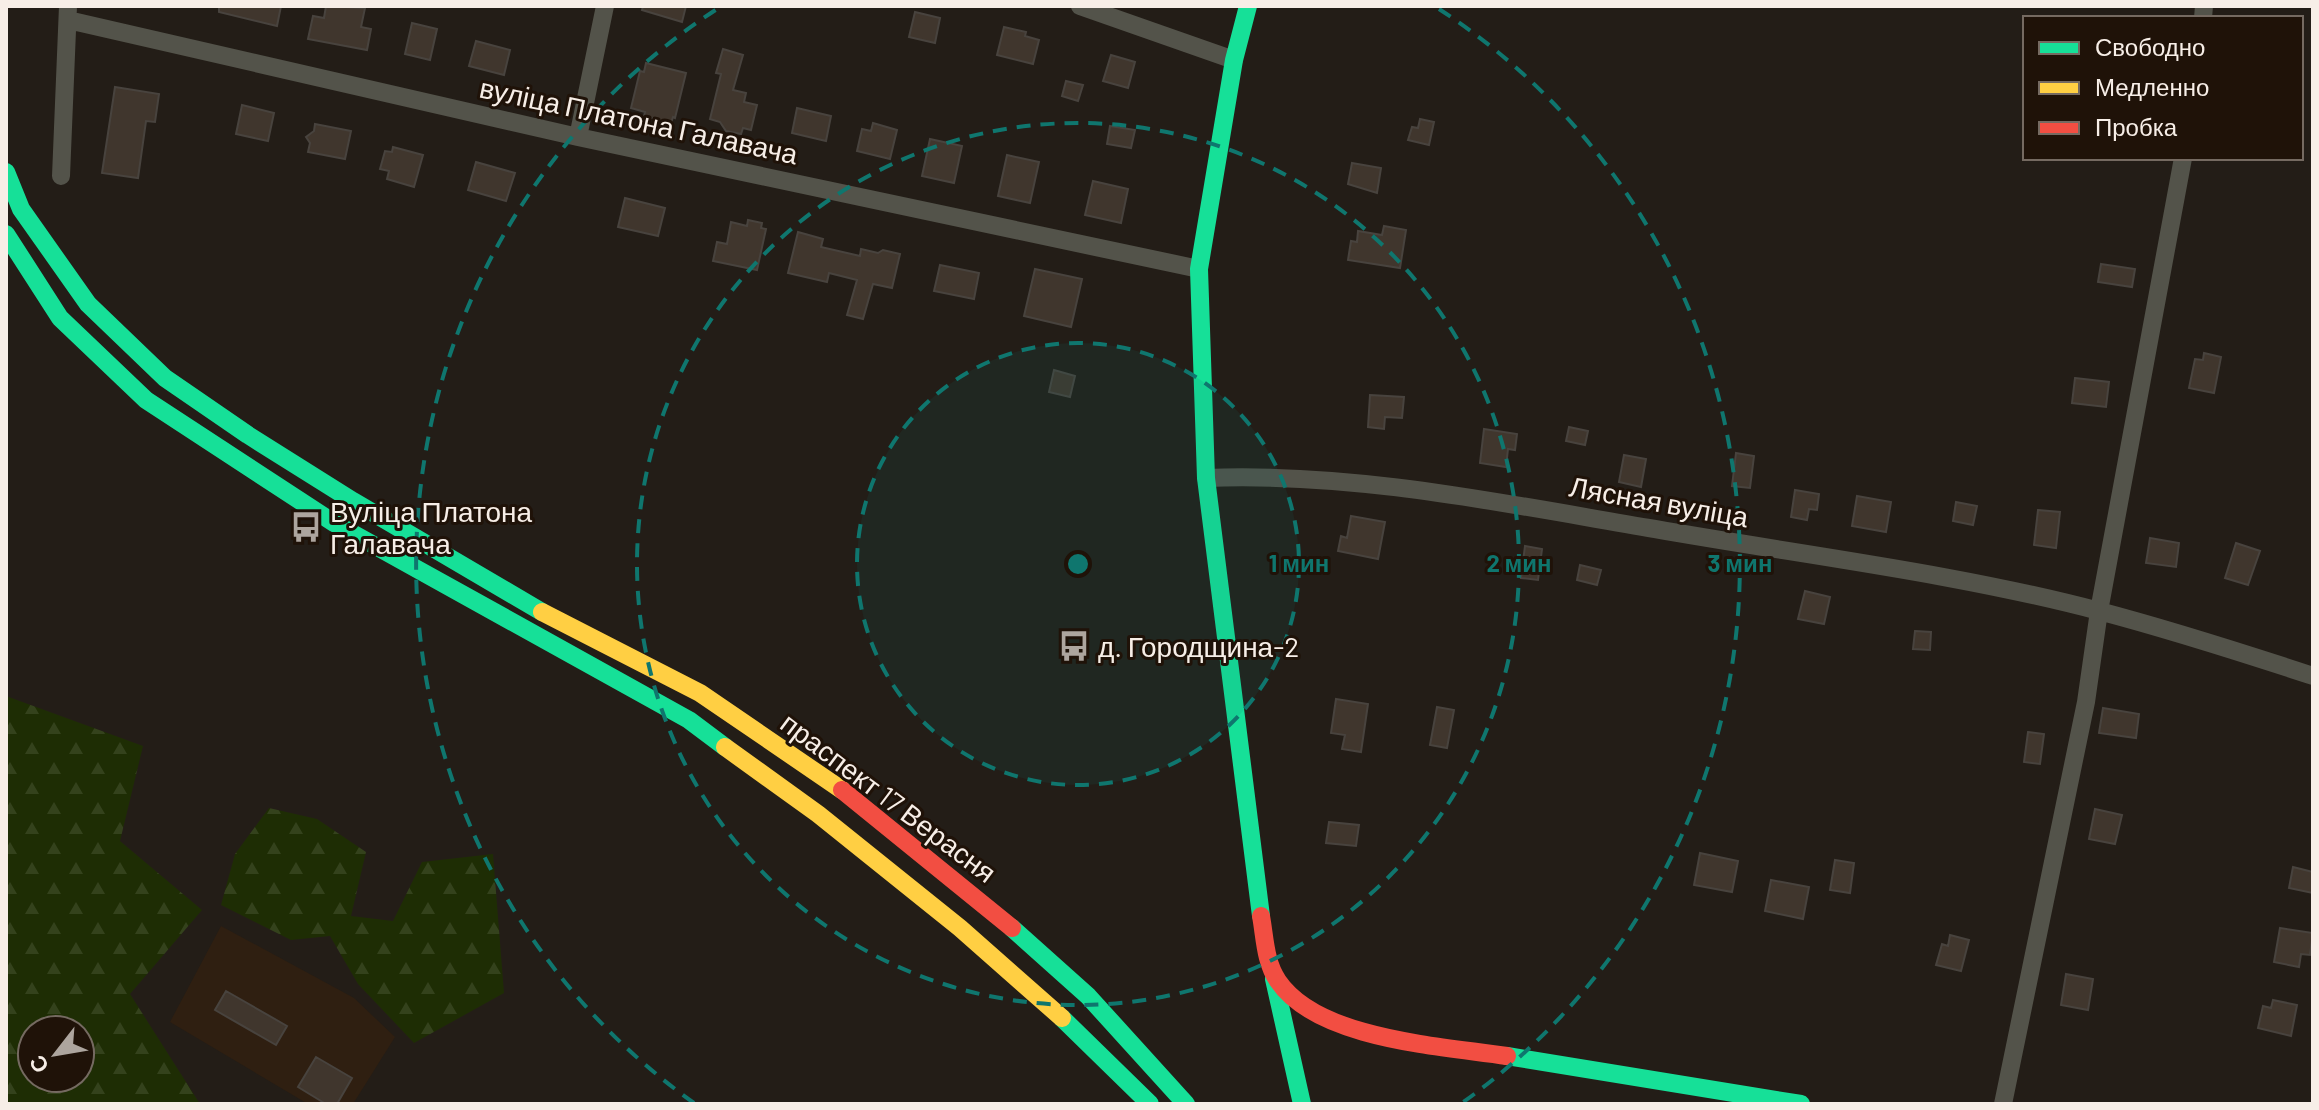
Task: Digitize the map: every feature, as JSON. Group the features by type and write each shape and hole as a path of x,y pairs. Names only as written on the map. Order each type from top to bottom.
{"main road":[{"path":"1248,6 1234,60 1199,269 1206,478 1259,899 1271,968 1302,1104"},
{"name":"праспект 17 Верасня","path":"6,172 21,209 88,304 165,378 248,435 379,517 510,595 700,693 830,780 1002,919 1088,996 1186,1104"},
{"name":"праспект 17 Верасня","path":"6,234 60,318 146,400 334,523 689,720 818,814 960,928 1047,1003 1150,1104"},
{"path":"1271,968 1290,994 1308,1010 1328,1021 1371,1034 1801,1104"}],"street":[{"path":"578,137 605,6"},
{"path":"1080,6 1234,60"},
{"path":"61,176 68,13"},
{"name":"вуліца Платона Галавача","path":"68,13 578,137 1199,269"},
{"path":"2003,1104 2086,702 2099,611 2183,160"},
{"name":"Лясная вуліца","path":"1206,478 1275,475 1422,490 1985,586 2099,611 2313,676"}],"shaded area":[{"path":"221,926 354,998 395,1037 353,1104 308,1104 170,1022"}],"green space":[{"path":"6,696 143,746 120,841 202,910 130,994 200,1104 6,1104"},
{"path":"269,808 317,819 366,852 351,916 393,921 422,862 493,854 504,993 414,1043 358,984 330,936 291,940 221,905 235,854"}],"building":[{"path":"219,6 281,6 277,26 219,12"},
{"path":"326,6 365,8 361,27 371,29 367,50 308,39 313,16 324,18"},
{"path":"643,6 686,6 682,22 642,10"},
{"path":"915,12 940,18 935,43 909,37"},
{"path":"412,23 437,29 430,60 405,54"},
{"path":"1004,27 1026,32 1025,36 1039,40 1033,64 997,55"},
{"path":"476,41 510,50 504,75 469,66"},
{"path":"723,49 743,55 733,90 746,93 744,102 757,105 751,130 743,128 741,134 726,131 720,122 710,119 721,74 716,73"},
{"path":"1111,55 1135,62 1128,88 1103,81"},
{"path":"646,63 686,73 671,123 644,116 645,112 631,108 640,71 644,72"},
{"path":"1066,81 1083,85 1078,101 1062,96"},
{"path":"115,87 159,94 155,122 146,121 138,178 102,173"},
{"path":"242,105 274,113 268,141 236,134"},
{"path":"797,108 831,116 826,141 792,133"},
{"path":"1420,119 1434,122 1429,145 1408,140 1412,127 1418,128"},
{"path":"873,123 897,130 890,159 857,151 862,129 871,131"},
{"path":"315,124 351,131 345,159 308,152 310,143 306,137 314,131"},
{"path":"1110,126 1135,130 1131,148 1107,144"},
{"path":"930,139 962,146 954,183 922,176"},
{"path":"393,147 423,155 414,187 387,179 389,171 380,169 385,151 392,152"},
{"path":"1007,155 1039,162 1030,203 998,196"},
{"path":"476,162 515,173 506,201 468,190"},
{"path":"1352,163 1381,168 1377,193 1348,184"},
{"path":"1093,181 1128,189 1121,223 1085,215"},
{"path":"625,198 665,208 658,236 618,227"},
{"path":"748,220 762,223 761,228 766,229 757,270 713,261 717,242 727,244 731,222 747,226"},
{"path":"1384,226 1406,230 1400,268 1348,260 1351,241 1357,242 1358,231 1382,235"},
{"path":"798,232 823,239 821,247 860,256 861,249 900,254 892,288 873,284 863,319 847,315 857,280 829,273 827,282 788,273"},
{"path":"2101,264 2135,269 2132,287 2098,282"},
{"path":"940,265 979,273 974,299 934,291"},
{"path":"1035,269 1082,279 1071,327 1024,316"},
{"path":"2204,353 2221,357 2214,393 2189,388 2195,359 2203,360"},
{"path":"1054,370 1075,376 1070,397 1049,392"},
{"path":"2075,378 2109,382 2106,407 2072,403"},
{"path":"1370,395 1404,397 1402,418 1385,417 1384,429 1368,427"},
{"path":"1569,427 1588,431 1585,445 1566,441"},
{"path":"1484,429 1517,434 1515,450 1508,449 1506,467 1480,463"},
{"path":"1736,453 1754,456 1750,488 1732,486"},
{"path":"1624,455 1646,459 1641,487 1619,482"},
{"path":"1795,490 1819,494 1817,510 1809,509 1807,520 1791,517"},
{"path":"1857,496 1891,502 1886,532 1852,526"},
{"path":"1956,502 1977,506 1973,525 1953,521"},
{"path":"2038,510 2060,512 2056,548 2034,545"},
{"path":"1351,516 1385,522 1378,559 1338,551 1341,536 1347,538"},
{"path":"2150,538 2179,543 2176,567 2146,563"},
{"path":"2236,543 2260,551 2248,585 2225,578"},
{"path":"1525,546 1542,549 1538,580 1521,578"},
{"path":"1580,565 1601,570 1597,585 1577,580"},
{"path":"1805,591 1830,597 1824,624 1798,619"},
{"path":"1915,631 1931,632 1930,650 1913,649"},
{"path":"1336,699 1368,704 1361,752 1342,749 1345,735 1331,733"},
{"path":"1437,707 1454,710 1447,748 1430,745"},
{"path":"2103,708 2139,714 2136,738 2099,733"},
{"path":"2028,732 2044,734 2040,764 2024,762"},
{"path":"2095,809 2122,815 2115,844 2089,839"},
{"path":"1329,822 1359,825 1356,846 1326,843"},
{"path":"1700,853 1738,861 1732,892 1694,885"},
{"path":"1835,860 1854,863 1850,893 1830,890"},
{"path":"2293,867 2313,872 2313,893 2289,888"},
{"path":"1771,880 1809,887 1803,919 1765,911"},
{"path":"2280,928 2313,933 2310,955 2301,954 2299,967 2274,962"},
{"path":"1950,935 1969,940 1961,971 1936,965 1942,944 1948,946"},
{"path":"2066,974 2093,979 2088,1010 2061,1005"},
{"path":"226,991 287,1026 276,1045 215,1010"},
{"path":"2273,1000 2297,1005 2291,1036 2258,1028 2263,1006 2271,1008"},
{"path":"316,1057 352,1078 337,1104 326,1104 298,1087"}],"traffic: fast":[{"path":"1248,6 1234,60 1199,269 1206,478 1261,916"},
{"path":"6,172 21,209 88,304 165,378 353,501 542,612"},
{"path":"6,234 60,318 146,400 334,523 689,720 725,747"},
{"path":"1012,928 1088,996 1186,1104"},
{"path":"1274,979 1302,1104"},
{"path":"1062,1018 1150,1104"},
{"path":"1507,1056 1801,1104"}],"traffic: slow":[{"path":"542,612 700,693 842,790"},
{"path":"725,747 818,814 960,928 1062,1018"}],"traffic: jam":[{"path":"842,790 1012,928"},
{"path":"1261,916 1268,958 1278,981 1297,1001 1322,1016 1383,1037 1507,1056"}],"place":[{"name":"Вуліца Платона Галавача","path":"306,527"},
{"name":"д. Городщина-2","path":"1074,646"}]}
